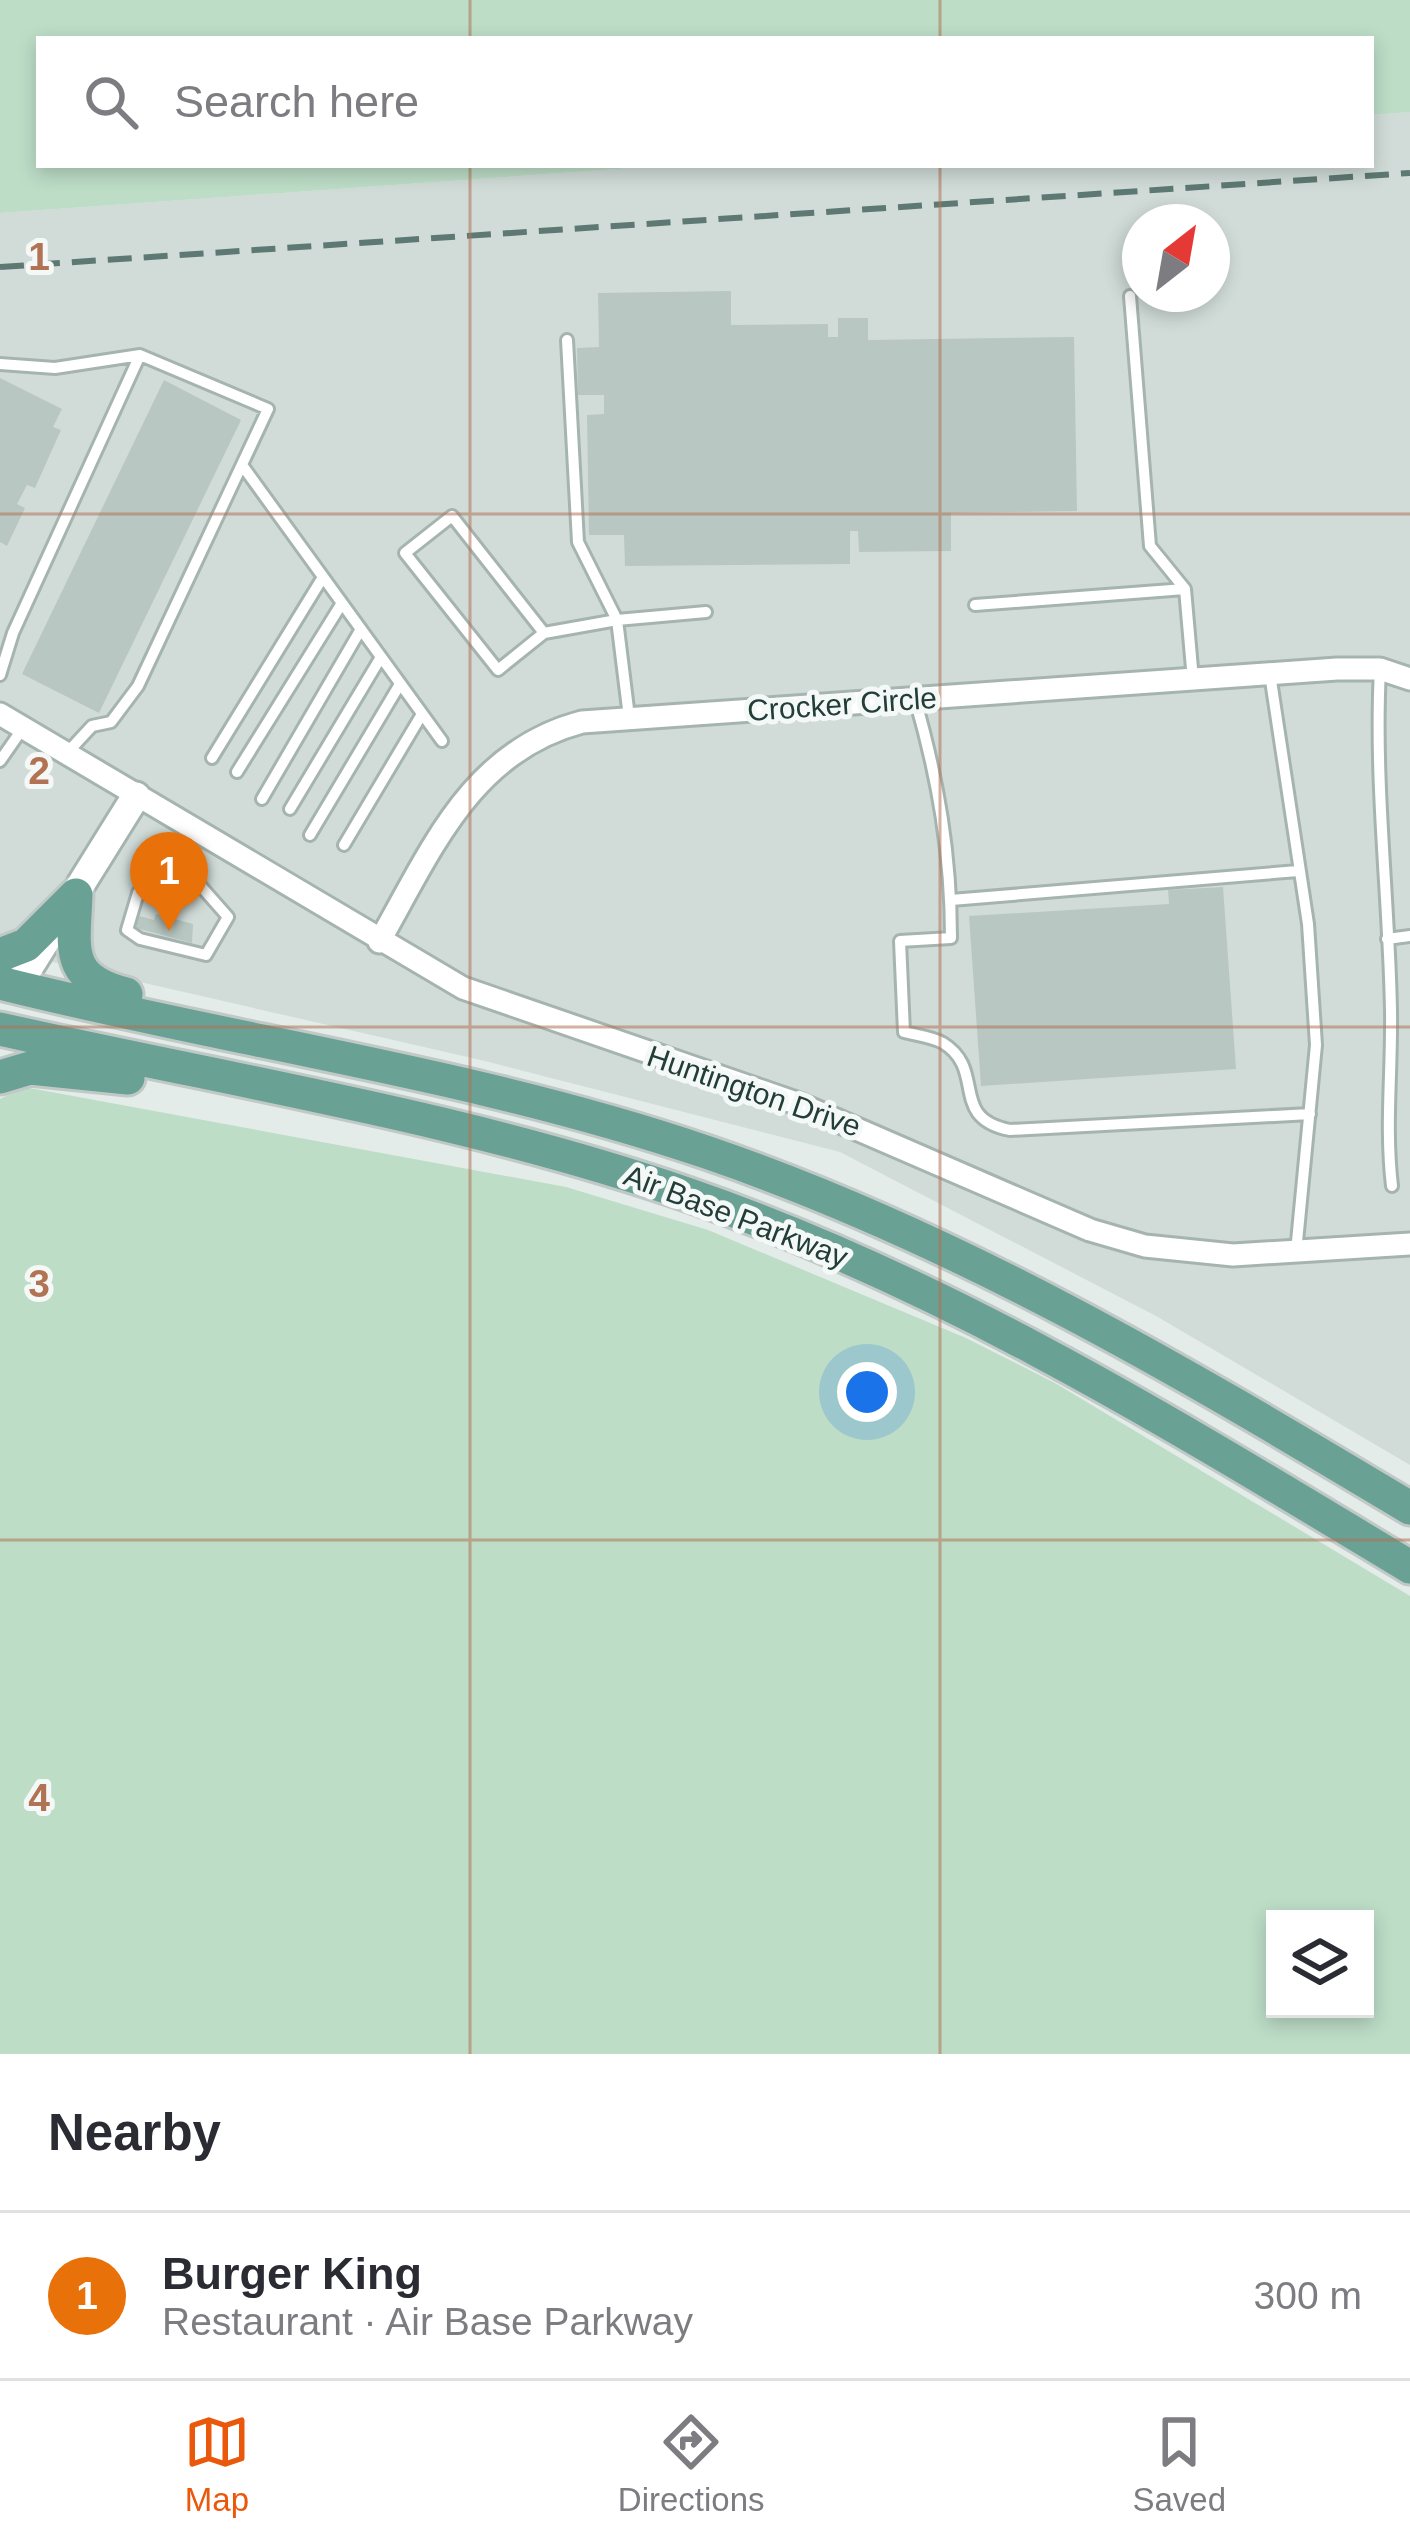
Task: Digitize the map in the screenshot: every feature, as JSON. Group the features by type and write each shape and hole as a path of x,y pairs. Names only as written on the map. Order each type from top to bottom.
{"main road":[{"path":"0,955 26,945 76,895"},
{"path":"76,895 74,957 81,972 102,988 226,1017 343,1058"},
{"name":"Air Base Parkway","path":"6,994 343,1058 557,1107 704,1151 867,1213 1078,1313 1410,1508"},
{"name":"Air Base Parkway","path":"0,1029 547,1149 688,1194 850,1258 1055,1358 1410,1567"},
{"path":"0,1077 30,1068 78,1070 176,1087 348,1103"}],"street":[{"name":"Crocker Circle","path":"379,941 462,803 486,772 545,732 629,717 1270,674 1380,669 1410,679"},
{"name":"Huntington Drive","path":"0,714 379,941 492,1002 799,1104 1090,1230 1188,1253 1410,1244"},
{"path":"6,994 76,895 136,796"}],"lane":[{"path":"1131,312 1150,546 1185,589 1192,680"},
{"path":"567,340 578,542 617,620 629,717"},
{"path":"0,675 13,633 140,355"},
{"path":"0,364 55,368 140,355 268,409 138,686 111,722 92,726 66,754"},
{"path":"242,465 442,741"},
{"path":"544,633 452,516 405,554 498,670 544,633 706,611"},
{"path":"212,758 323,577"},
{"path":"975,605 1185,589"},
{"path":"237,772 342,603"},
{"path":"262,799 361,629"},
{"path":"290,809 381,657"},
{"path":"1380,669 1377,728 1391,1015 1386,1136 1392,1186"},
{"path":"1270,674 1308,924 1316,1045 1295,1252"},
{"path":"310,835 400,684"},
{"path":"915,699 940,789 951,938 900,941 904,1031 942,1042 965,1066 971,1108 986,1125 1010,1130 1310,1114"},
{"path":"344,845 422,714"},
{"path":"0,761 22,728"},
{"path":"160,862 191,874 228,917 206,955 127,930 133,904 160,862"},
{"path":"951,900 1298,871"},
{"path":"1387,939 1410,936"}],"shaded area":[{"path":"1410,112 1410,1465 1156,1316 840,1152 485,1061 0,950 0,213 632,168 1374,168 1374,115"}],"green space":[{"path":"0,0 1410,0 1410,112 1374,115 1374,36 36,36 36,168 632,168 0,213"},
{"path":"24,1087 566,1187 708,1230 966,1338 1055,1383 1410,1596 1410,2054 0,2054 0,1099"}],"building":[{"path":"731,291 731,325 828,324 828,337 838,337 838,318 868,318 868,340 1074,337 1077,511 951,513 951,551 859,552 858,531 850,531 850,564 625,566 624,535 589,535 587,415 604,414 604,395 578,395 577,348 599,347 598,293"},
{"path":"0,378 62,409 53,427 61,430 35,488 27,485 17,504 25,508 7,546 0,542"},
{"path":"164,380 241,420 99,713 22,674"},
{"path":"1223,887 1236,1069 981,1086 969,916 1169,904 1168,890"},
{"path":"156,914 193,924 192,943 136,928 139,916 154,920"}],"railway":[{"path":"0,267 1410,173"}],"place":[{"name":"Burger King","path":"169,931"}]}
